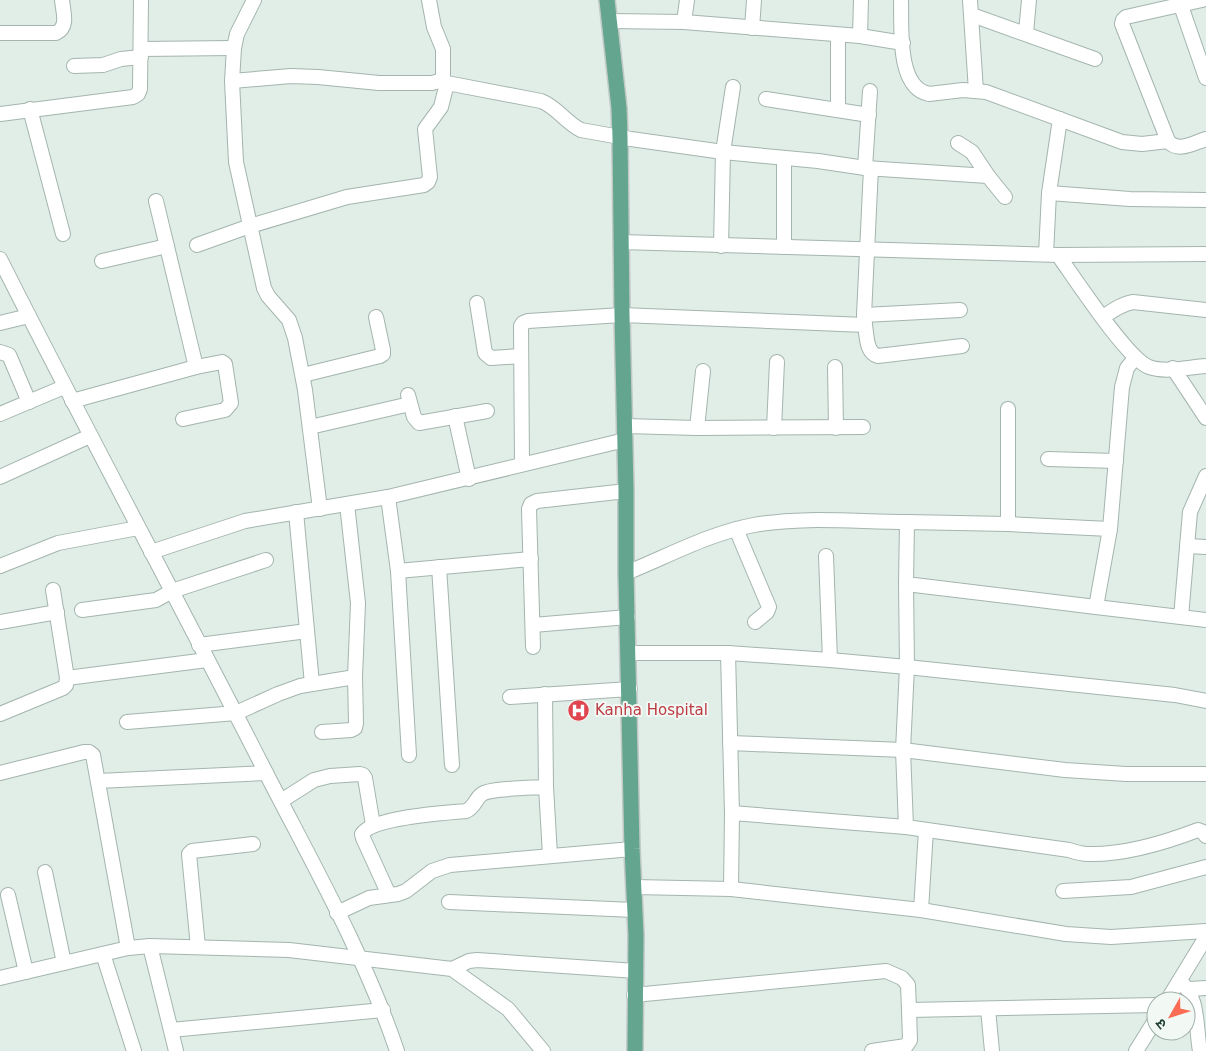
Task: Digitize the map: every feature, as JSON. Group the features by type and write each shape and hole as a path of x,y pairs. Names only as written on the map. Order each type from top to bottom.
{"main road":[{"path":"607,0 619,108 620,137 626,574 632,849 636,935 635,1051"}],"street":[{"path":"0,33 56,32 62,30 64,26 62,0"},
{"path":"0,114 134,97 138,94 140,89 142,0"},
{"path":"254,0 237,34 234,48 232,81 236,162 264,288 268,296 289,320 295,338 303,375 320,509"},
{"path":"197,245 250,226 347,197 424,185 428,182 430,177 425,129 441,107 445,81 443,49 434,27 429,0"},
{"path":"684,22 686,0"},
{"path":"752,28 754,0"},
{"path":"860,36 861,0"},
{"path":"901,0 902,42 906,72 909,78 924,93 976,90 1132,144 1168,141"},
{"path":"970,0 976,90"},
{"path":"1026,33 1029,0"},
{"path":"1202,0 1180,2 1126,17 1122,20 1122,24 1168,141 1172,146 1178,148 1206,138"},
{"path":"1180,2 1206,78"},
{"path":"972,15 1095,59"},
{"path":"610,21 684,22 860,36 902,42"},
{"path":"838,35 838,109"},
{"path":"74,66 103,64 141,53 234,48"},
{"path":"232,81 304,76 379,82 432,83 445,81 540,100 549,104 573,126 581,130 620,137 723,152 868,168 988,176"},
{"path":"721,246 723,152 733,86"},
{"path":"870,91 865,320 870,351 878,356 962,346"},
{"path":"766,99 869,114"},
{"path":"30,110 63,234"},
{"path":"1060,119 1049,193 1052,254 1141,364 1151,368 1206,366"},
{"path":"958,143 972,152 1005,197"},
{"path":"784,158 784,247"},
{"path":"1049,193 1130,199 1206,200"},
{"path":"156,201 196,367"},
{"path":"621,242 1052,254 1206,254"},
{"path":"102,261 167,246"},
{"path":"0,259 5,278 29,316 64,387 281,800 383,1010 396,1051"},
{"path":"1103,318 1126,303 1133,302 1206,310"},
{"path":"477,303 485,353 491,358 522,356"},
{"path":"522,464 521,326 528,321 622,315 865,320 960,310"},
{"path":"0,323 29,316"},
{"path":"303,375 383,354 376,317"},
{"path":"0,352 9,355 30,402"},
{"path":"1096,607 1110,529 1123,376 1135,358"},
{"path":"72,401 196,367 222,362 224,364 231,404 225,410 183,418"},
{"path":"774,428 777,362"},
{"path":"835,367 836,428"},
{"path":"1173,368 1206,418"},
{"path":"697,428 703,370"},
{"path":"0,414 64,387"},
{"path":"310,427 409,399 414,417 419,422 487,411"},
{"path":"1008,408 1008,524"},
{"path":"455,416 469,479"},
{"path":"152,552 230,525 264,517 388,497 469,479 625,433 697,428 863,427"},
{"path":"0,477 90,436"},
{"path":"1048,459 1116,461"},
{"path":"1181,617 1190,512 1206,476"},
{"path":"533,648 529,509 531,504 537,501 626,491"},
{"path":"388,497 398,570 409,756"},
{"path":"322,732 351,730 356,726 355,677 358,603 347,504"},
{"path":"296,512 312,684"},
{"path":"626,574 736,529 792,521 1008,524 1110,529"},
{"path":"906,827 903,750 906,667 907,522"},
{"path":"0,566 58,543 138,528"},
{"path":"736,529 769,607 767,612 755,622"},
{"path":"1187,546 1206,547"},
{"path":"826,556 830,660"},
{"path":"398,570 531,559"},
{"path":"82,610 156,600 172,591 266,560"},
{"path":"439,567 452,764"},
{"path":"906,584 1206,620"},
{"path":"0,714 63,688 66,685 68,678 53,590"},
{"path":"0,622 57,612"},
{"path":"533,625 628,617"},
{"path":"199,645 307,631"},
{"path":"629,653 728,653 830,660 1174,695 1206,701"},
{"path":"728,653 732,813 731,890"},
{"path":"68,678 207,660"},
{"path":"127,722 236,713 278,694 312,684 355,677"},
{"path":"510,697 630,689"},
{"path":"545,694 546,787 550,855"},
{"path":"730,743 903,750 1065,770 1126,774 1206,774"},
{"path":"0,773 84,752 90,752 93,755 128,948"},
{"path":"98,781 266,773"},
{"path":"281,800 314,780 330,776 360,774 365,778 373,825"},
{"path":"388,895 363,838 362,834 365,830 373,825 402,818 466,811 474,805 479,797 487,792 546,787"},
{"path":"732,813 906,827 1087,854 1120,852 1179,837 1198,830 1206,836"},
{"path":"921,910 926,830"},
{"path":"198,947 189,854 192,851 253,844"},
{"path":"337,913 369,898 406,891 432,871 450,865 632,849"},
{"path":"1063,891 1131,887 1206,868"},
{"path":"45,872 64,963"},
{"path":"634,887 731,890 921,910 1066,934 1111,937 1206,931"},
{"path":"8,895 26,972"},
{"path":"449,902 634,910"},
{"path":"1178,991 1184,985 1206,937"},
{"path":"150,946 176,1051"},
{"path":"0,978 128,948 150,946 290,950 452,969 508,1009 543,1051"},
{"path":"103,954 134,1051"},
{"path":"452,969 468,961 477,960 636,971"},
{"path":"634,995 886,971 902,978 908,985 910,1040 906,1046 872,1051"},
{"path":"1184,985 1206,988"},
{"path":"1184,985 1194,1002 1200,1051"},
{"path":"909,1010 1146,1006"},
{"path":"988,1009 992,1051"},
{"path":"171,1030 383,1010"},
{"path":"1136,1051 1146,1035"}],"place":[{"name":"Kanha Hospital","path":"579,710"}]}
